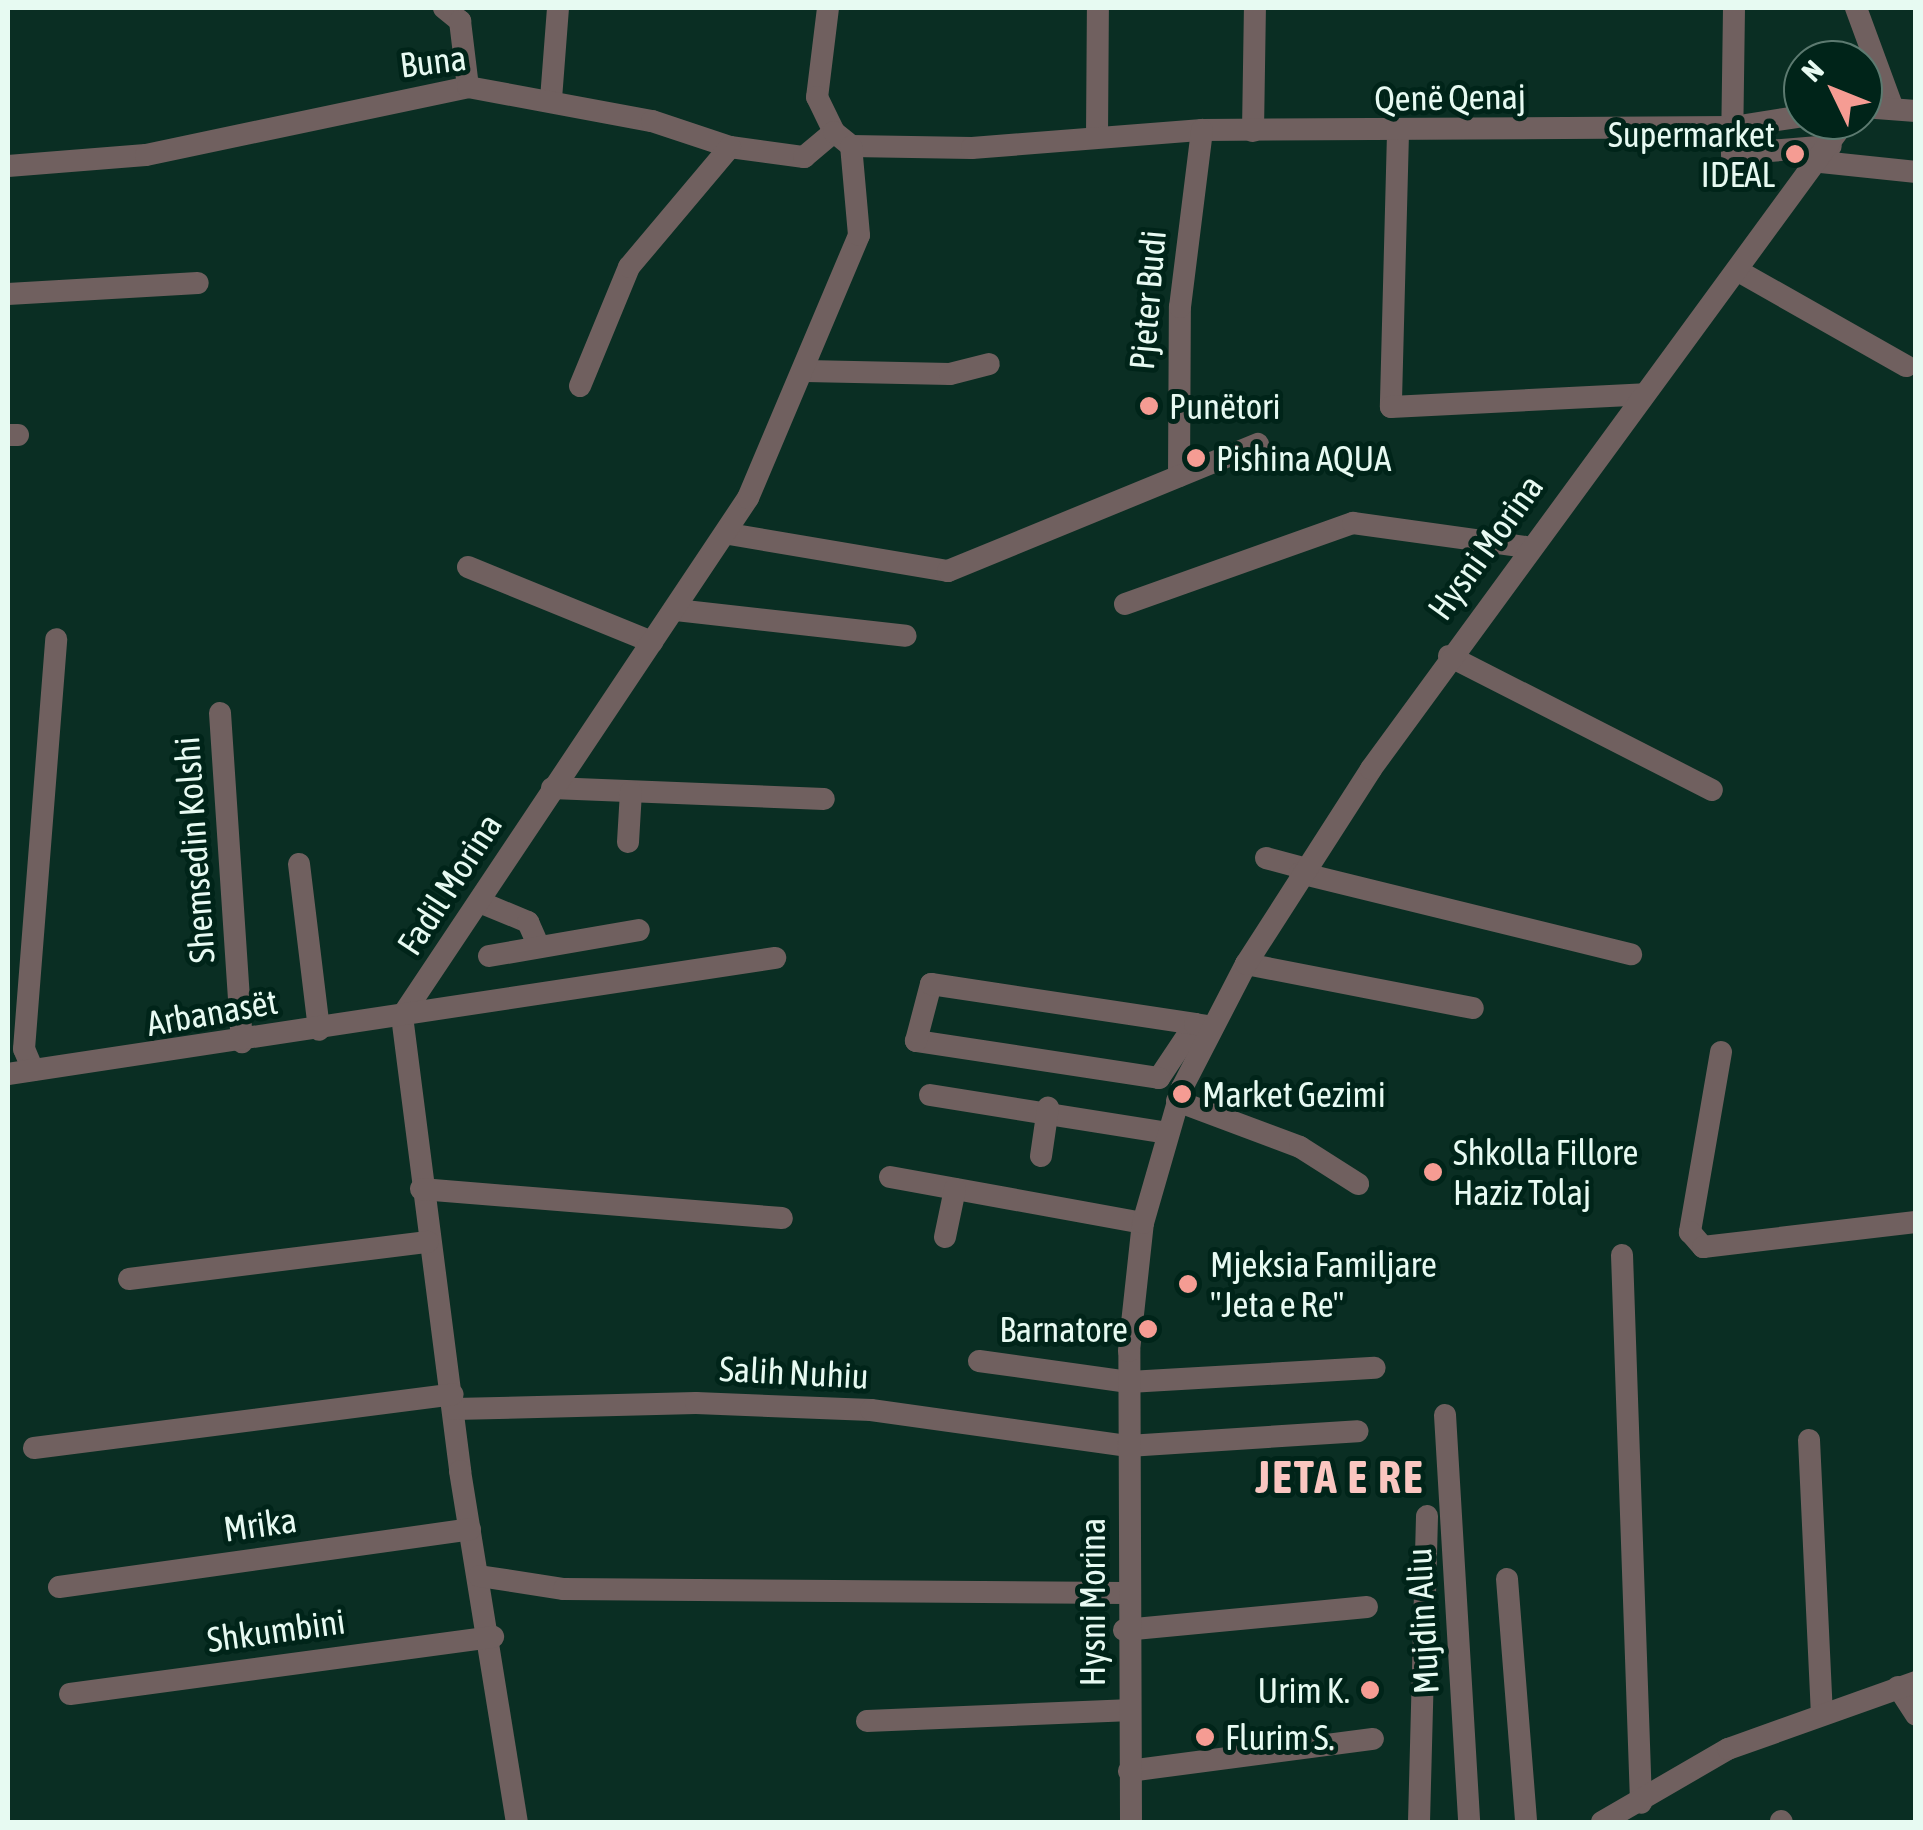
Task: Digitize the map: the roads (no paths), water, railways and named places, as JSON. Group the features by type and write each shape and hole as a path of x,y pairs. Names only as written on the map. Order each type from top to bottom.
{"street":[{"path":"444,8 460,21 468,87"},
{"path":"551,99 558,8"},
{"name":"Fadil Morina","path":"402,1016 482,904 552,788 728,534 806,371 859,235 842,139 817,97 828,8"},
{"path":"1098,8 1104,136"},
{"path":"1104,136 1112,8"},
{"path":"1253,131 1255,8"},
{"path":"1734,8 1732,154 1826,154 1916,172"},
{"path":"1856,8 1891,103"},
{"name":"Buna","path":"8,166 146,155 468,87 551,99 730,147 804,157 842,139"},
{"path":"1883,104 1916,111"},
{"name":"Qenë Qenaj","path":"842,139 1104,136 1202,130 1398,134 1733,127 1783,119"},
{"name":"Pjeter Budi","path":"1179,476 1179,324 1202,130"},
{"path":"1398,134 1391,407 1644,394"},
{"name":"Hysni Morina","path":"1131,1822 1124,1630 1129,1382 1144,1223 1167,1133 1204,1025 1302,871 1525,547 1740,272 1834,140"},
{"path":"580,386 629,267 730,147"},
{"path":"1740,272 1906,366"},
{"path":"8,294 198,283"},
{"path":"806,371 950,374 989,364"},
{"path":"728,534 948,571 1258,444"},
{"path":"1125,604 1353,523 1525,547"},
{"path":"468,567 652,642"},
{"path":"676,610 906,636"},
{"path":"33,1070 24,1049 56,639"},
{"path":"1449,656 1712,790"},
{"name":"Shemsedin Kolshi","path":"220,713 242,1042"},
{"path":"552,788 824,799"},
{"path":"628,842 631,792"},
{"path":"1266,858 1302,871 1631,954"},
{"path":"299,864 320,1030"},
{"path":"482,904 528,922 538,944"},
{"path":"488,956 538,944 640,930"},
{"name":"Arbanasët","path":"8,1074 242,1042 775,958"},
{"path":"1246,964 1474,1008"},
{"path":"931,984 1204,1025 1158,1078 916,1041 931,984"},
{"path":"402,1016 428,1242 518,1822"},
{"path":"1721,1052 1690,1232 1703,1246 1916,1222"},
{"path":"930,1096 1048,1108 1167,1133"},
{"path":"1177,1101 1300,1146 1358,1184"},
{"path":"1041,1156 1048,1108"},
{"path":"890,1177 1144,1223"},
{"path":"421,1189 782,1218"},
{"path":"946,1237 954,1189"},
{"path":"128,1279 428,1242"},
{"path":"1622,1255 1640,1804"},
{"path":"979,1361 1049,1378 1129,1382 1375,1368"},
{"path":"34,1448 453,1402"},
{"name":"Salih Nuhiu","path":"453,1402 696,1402 871,1410 1128,1446 1358,1430"},
{"name":"Mujdin Aliu","path":"1445,1415 1469,1822"},
{"path":"1808,1440 1822,1712"},
{"path":"1419,1822 1427,1516"},
{"name":"Mrika","path":"59,1588 470,1529"},
{"path":"480,1576 564,1589 1125,1592"},
{"path":"1506,1579 1526,1822"},
{"path":"1124,1630 1366,1607"},
{"name":"Shkumbini","path":"70,1694 492,1637"},
{"path":"1602,1822 1640,1804 1728,1749 1822,1712 1907,1685 1916,1715"},
{"path":"868,1721 1126,1710"},
{"path":"1129,1771 1373,1739"}],"place":[{"name":"Supermarket IDEAL","path":"1795,154"},
{"name":"Punëtori","path":"1149,406"},
{"name":"Pishina AQUA","path":"1196,458"},
{"name":"Market Gezimi","path":"1182,1094"},
{"name":"Shkolla Fillore Haziz Tolaj","path":"1433,1172"},
{"name":"Mjeksia Familjare \"Jeta e Re\"","path":"1188,1284"},
{"name":"Barnatore","path":"1148,1329"},
{"name":"Urim K.","path":"1370,1690"},
{"name":"Flurim S.","path":"1205,1737"}],"district":[{"name":"JETA E RE","path":"1340,1478"}]}
